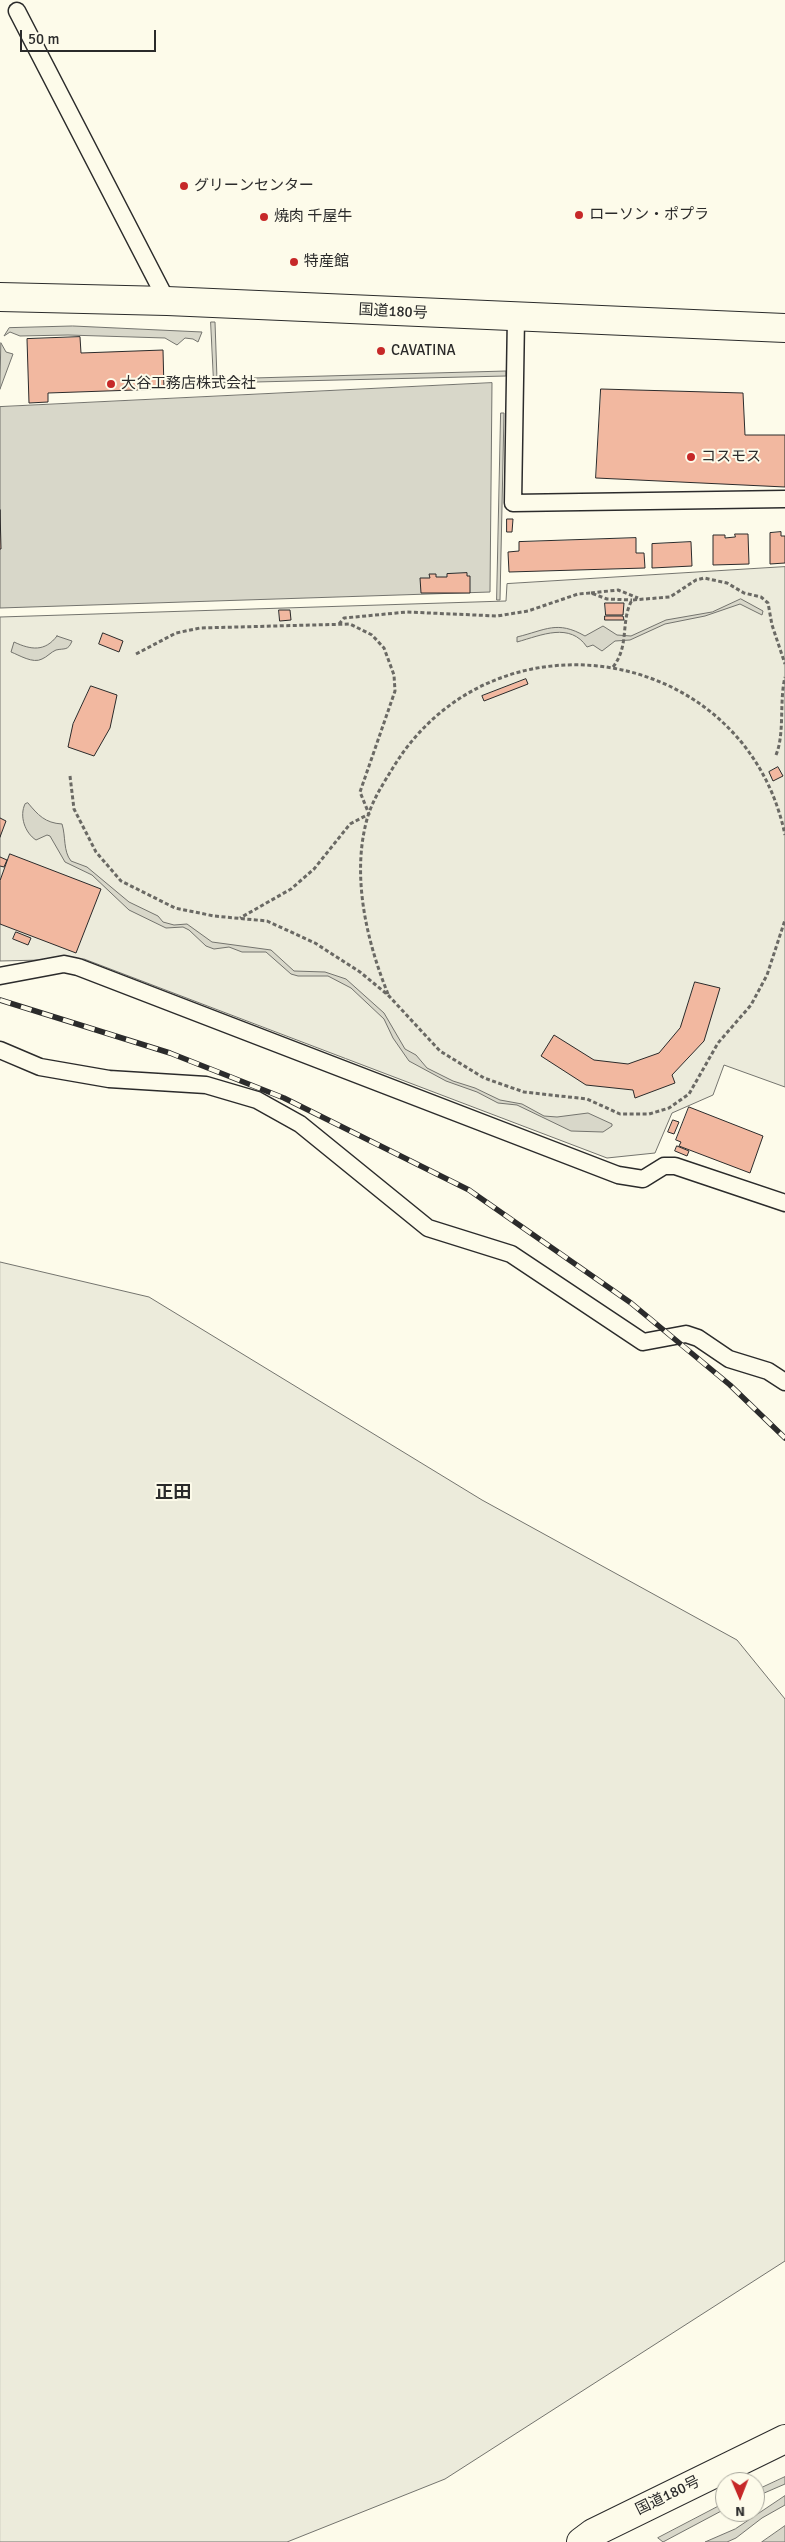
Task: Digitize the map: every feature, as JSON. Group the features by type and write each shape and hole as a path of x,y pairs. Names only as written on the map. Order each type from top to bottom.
{"highway":[{"name":"国道180号","path":"0,297 166,301 785,328"},
{"name":"国道180号","path":"581,2542 593,2533 785,2440"}],"street":[{"path":"17,12 166,301"},
{"path":"516,317 514,503 785,499"},
{"path":"0,976 64,964 78,967 618,1175 643,1179 664,1166 675,1166 785,1203"},
{"path":"0,1050 40,1067 109,1079 206,1085 257,1100 300,1124 428,1228 511,1254 643,1342 686,1334 698,1338 729,1358 768,1371 785,1382"}],"path":[{"path":"591,593 607,600 632,600 670,596 696,580 704,578 717,579 744,593 754,594 768,603 772,625 785,664"},
{"path":"339,624 344,618 397,612 418,614 447,612 497,616 528,611 578,594 618,590 639,598"},
{"path":"613,667 625,642 627,617 632,600"},
{"path":"136,654 176,633 200,628 350,624 372,635 386,654 394,675 395,691 360,792 369,814"},
{"path":"388,995 369,935 363,901 363,845 369,814 381,787 403,752 421,730 451,704 500,678 531,668 560,665 613,667 644,675 684,692 729,728 764,774 780,811 785,835"},
{"path":"776,755 780,745 781,694 785,677"},
{"path":"70,776 74,809 96,852 121,881 175,908 268,921 315,943 360,972 388,995 440,1051 484,1078 524,1092 587,1099 620,1114 649,1114 669,1108 688,1094 718,1043 751,1005 767,974 785,920"},
{"path":"240,918 291,889 314,869 350,824 369,814"}],"shaded area":[{"path":"211,322 215,322 217,379 506,371 506,376 214,383"},
{"path":"73,326 202,332 198,342 185,338 177,345 165,338 68,335 20,336 10,332 4,336 9,328"},
{"path":"1,343 6,352 13,354 0,389"},
{"path":"492,383 490,592 0,608 0,407"},
{"path":"501,413 504,413 500,600 497,600"},
{"path":"785,567 785,1087 724,1065 713,1095 672,1113 655,1153 607,1158 84,959 0,961 0,617 506,601 507,584"},
{"path":"741,599 763,611 762,615 740,604 705,616 665,624 630,640 615,641 602,651 593,645 587,647 580,639 572,635 555,632 517,642 517,637 544,629 559,627 567,628 585,636 603,626 617,635 631,636 666,620 712,612"},
{"path":"57,636 72,641 66,648 56,650 44,658 30,660 11,652 14,642 26,647 37,648 48,645"},
{"path":"28,803 42,818 62,824 67,853 71,861 87,867 129,902 158,916 163,922 174,925 187,924 212,942 271,950 294,971 325,972 346,979 384,1013 405,1049 416,1055 427,1068 453,1081 475,1088 500,1100 522,1104 544,1116 557,1117 588,1113 612,1124 612,1126 603,1132 571,1131 517,1105 498,1103 477,1092 446,1081 409,1061 393,1038 384,1019 351,988 328,976 298,976 291,974 266,952 242,952 229,947 214,949 206,946 189,930 183,927 166,928 129,910 92,875 65,862 50,836 47,835 36,840 32,837 26,829 23,819 23,809 25,804"},
{"path":"0,1262 149,1297 482,1500 737,1640 785,1699 785,2261 445,2479 287,2542 0,2542"},
{"path":"785,2477 785,2484 765,2493 765,2486"},
{"path":"785,2496 785,2505 765,2516 765,2509"},
{"path":"715,2508 715,2514 663,2542 658,2538"},
{"path":"746,2522 757,2522 736,2538 727,2542 705,2542 735,2529"},
{"path":"785,2526 785,2542 762,2542"}],"building":[{"path":"80,337 81,353 163,350 164,389 48,393 48,402 29,403 27,339"},
{"name":"コスモス","path":"601,389 743,393 745,435 785,435 785,487 596,478"},
{"path":"0,510 1,549 0,549"},
{"path":"507,519 513,519 512,532 507,532"},
{"path":"781,532 781,536 785,536 785,563 770,564 770,533"},
{"path":"735,534 748,534 749,564 713,565 713,535 725,535 725,538 735,537"},
{"path":"636,538 636,553 644,553 645,568 509,572 508,552 519,551 519,542"},
{"path":"691,542 692,566 652,568 652,544"},
{"path":"467,573 467,576 470,576 470,593 421,593 420,578 430,578 429,574 436,574 436,577 447,577 447,574"},
{"path":"605,603 624,603 623,615 606,615"},
{"path":"279,610 290,610 291,620 280,621"},
{"path":"605,616 623,616 624,620 605,620"},
{"path":"103,633 123,641 119,652 99,644"},
{"path":"526,679 528,684 484,701 482,696"},
{"path":"91,686 117,695 110,728 94,756 68,747 73,724"},
{"path":"778,767 783,776 773,781 769,772"},
{"path":"0,818 6,821 0,837"},
{"path":"10,854 101,889 76,953 0,924 0,881"},
{"path":"0,857 7,860 4,867 0,866"},
{"path":"16,932 31,938 28,945 13,939"},
{"path":"695,982 720,988 704,1041 672,1075 675,1083 635,1098 633,1090 586,1085 541,1056 554,1035 594,1060 628,1064 659,1053 680,1028"},
{"path":"689,1107 763,1136 750,1173 679,1146 681,1142 676,1140"},
{"path":"673,1120 679,1122 674,1134 668,1132"},
{"path":"677,1146 689,1151 687,1156 675,1151"}],"railway":[{"path":"0,1000 170,1053 284,1098 469,1190 631,1303 730,1385 785,1438"}],"place":[{"name":"グリーンセンター","path":"184,186"},
{"name":"ローソン・ポプラ","path":"579,215"},
{"name":"焼肉 千屋牛","path":"264,217"},
{"name":"特産館","path":"294,262"},
{"name":"CAVATINA","path":"381,351"},
{"name":"大谷工務店株式会社","path":"111,384"},
{"name":"コスモス","path":"691,457"}],"district":[{"name":"正田","path":"173,1493"}]}
